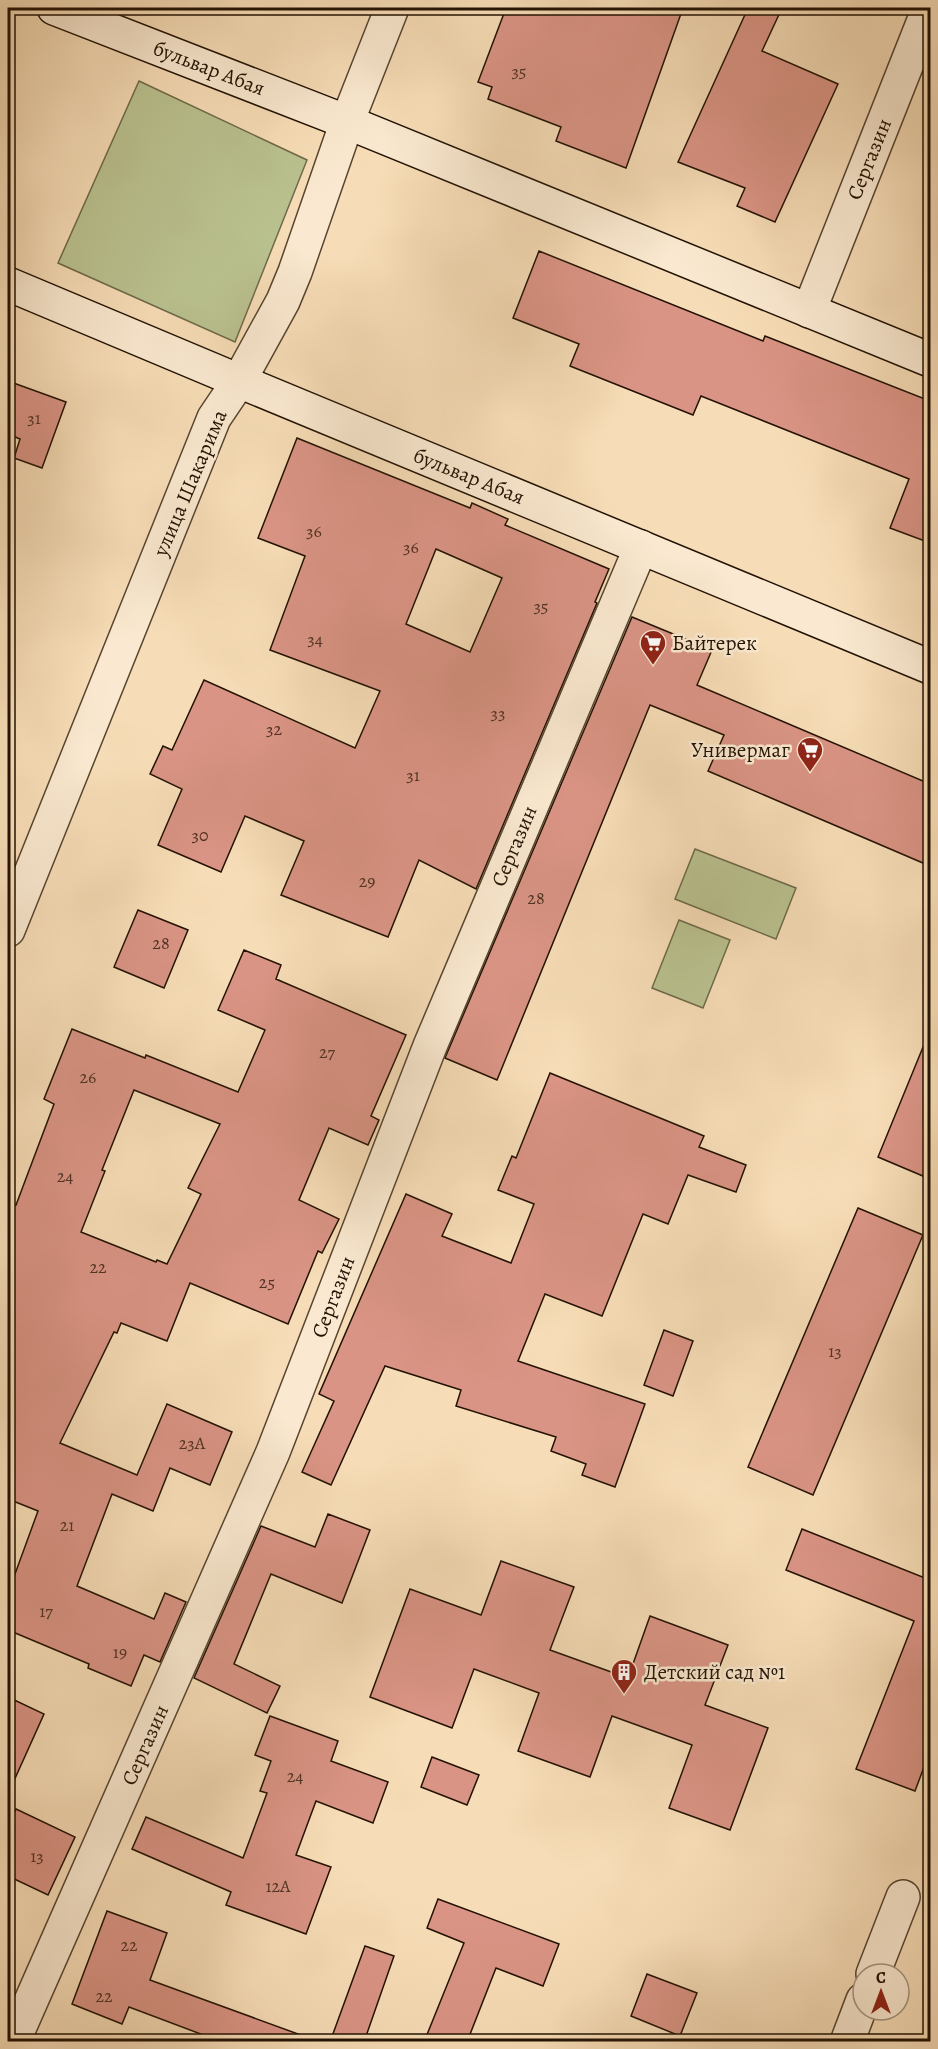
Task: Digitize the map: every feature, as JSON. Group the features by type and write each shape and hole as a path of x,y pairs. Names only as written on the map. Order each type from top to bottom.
{"street":[{"name":"бульвар Абая","path":"54,8 346,122 930,360"},
{"name":"улица Шакарима","path":"8,930 214,418 239,381 283,301 296,272 346,122 392,8"},
{"name":"Сергазин","path":"809,311 929,8"},
{"name":"бульвар Абая","path":"8,284 930,667"},
{"name":"Сергазин","path":"13,2042 273,1452 430,1047 624,584 642,547"},
{"path":"878,1962 903,1897"},
{"path":"847,2042 855,2022"}],"green space":[{"path":"139,81 307,160 235,342 58,263"},
{"path":"695,849 796,888 776,939 675,899"},
{"path":"679,920 730,940 703,1008 652,988"}],"building":[{"path":"506,8 683,8 626,168 556,141 561,127 488,99 492,87 478,82"},
{"path":"748,8 782,8 762,51 838,84 775,222 737,206 745,188 678,162"},
{"path":"539,251 763,341 765,336 930,401 930,543 890,528 909,479 701,396 693,415 570,366 579,344 513,318"},
{"path":"8,381 66,402 42,468 14,458 20,439 8,434"},
{"path":"297,438 470,508 472,503 508,519 505,525 609,569 595,602 597,603 476,889 419,860 388,937 281,895 304,841 245,816 221,872 158,845 182,789 150,774 163,746 172,750 204,680 355,748 380,691 270,650 305,556 258,538","holes":["436,549 502,578 470,652 406,624"]},
{"path":"632,617 712,650 697,685 930,784 930,866 708,771 724,735 650,705 497,1080 445,1058"},
{"path":"138,910 188,930 164,988 114,967"},
{"path":"244,950 281,965 276,979 406,1035 371,1116 379,1120 368,1145 329,1128 299,1200 339,1219 322,1253 318,1251 288,1324 190,1283 167,1341 121,1323 117,1333 114,1332 60,1443 137,1475 167,1404 232,1432 210,1485 170,1468 153,1511 112,1494 77,1586 154,1619 165,1593 186,1602 160,1662 144,1655 131,1686 88,1668 89,1664 8,1630 8,1570 15,1574 38,1511 8,1499 8,1202 16,1205 54,1104 44,1099 72,1029 145,1058 146,1055 238,1092 265,1030 218,1010","holes":["134,1090 220,1124 188,1188 201,1194 167,1264 157,1260 156,1262 81,1232 105,1171 102,1170"]},
{"path":"930,1030 930,1179 878,1157"},
{"path":"550,1073 704,1136 699,1147 746,1165 736,1192 688,1175 668,1224 643,1214 602,1316 545,1294 518,1361 645,1404 615,1487 582,1475 586,1464 551,1451 556,1437 456,1406 461,1390 385,1366 331,1485 302,1472 334,1401 319,1394 406,1194 452,1214 442,1236 511,1263 534,1204 498,1190 512,1156 516,1158"},
{"path":"858,1208 923,1235 813,1495 748,1467"},
{"path":"664,1330 693,1341 673,1396 644,1385"},
{"path":"328,1514 370,1530 342,1603 271,1574 234,1664 280,1686 267,1713 194,1678 261,1526 315,1547"},
{"path":"802,1529 930,1580 930,1751 915,1791 856,1769 914,1621 786,1570"},
{"name":"Детский сад №1","path":"501,1561 574,1587 550,1650 628,1678 650,1616 728,1645 705,1705 768,1728 730,1830 669,1808 692,1745 612,1716 590,1777 518,1751 539,1693 474,1669 452,1728 370,1697 410,1589 481,1615"},
{"path":"8,1697 44,1714 8,1794"},
{"path":"270,1716 338,1741 331,1761 388,1782 373,1823 316,1801 296,1855 331,1867 306,1934 226,1905 231,1892 132,1849 146,1817 243,1858 267,1793 260,1791 271,1761 255,1755"},
{"path":"432,1757 479,1775 467,1805 421,1787"},
{"path":"16,1809 75,1837 48,1895 8,1876 8,1827"},
{"path":"438,1899 559,1944 543,1986 496,1968 467,2042 424,2042 464,1943 427,1928"},
{"path":"107,1911 167,1933 150,1980 309,2038 308,2042 222,2042 129,2007 122,2024 72,2004"},
{"path":"365,1946 394,1956 364,2042 330,2042"},
{"path":"647,1974 697,1993 680,2036 631,2016"}],"place":[{"name":"Байтерек","path":"653,666"},
{"name":"Универмаг","path":"810,773"},
{"name":"Детский сад №1","path":"624,1695"}]}
